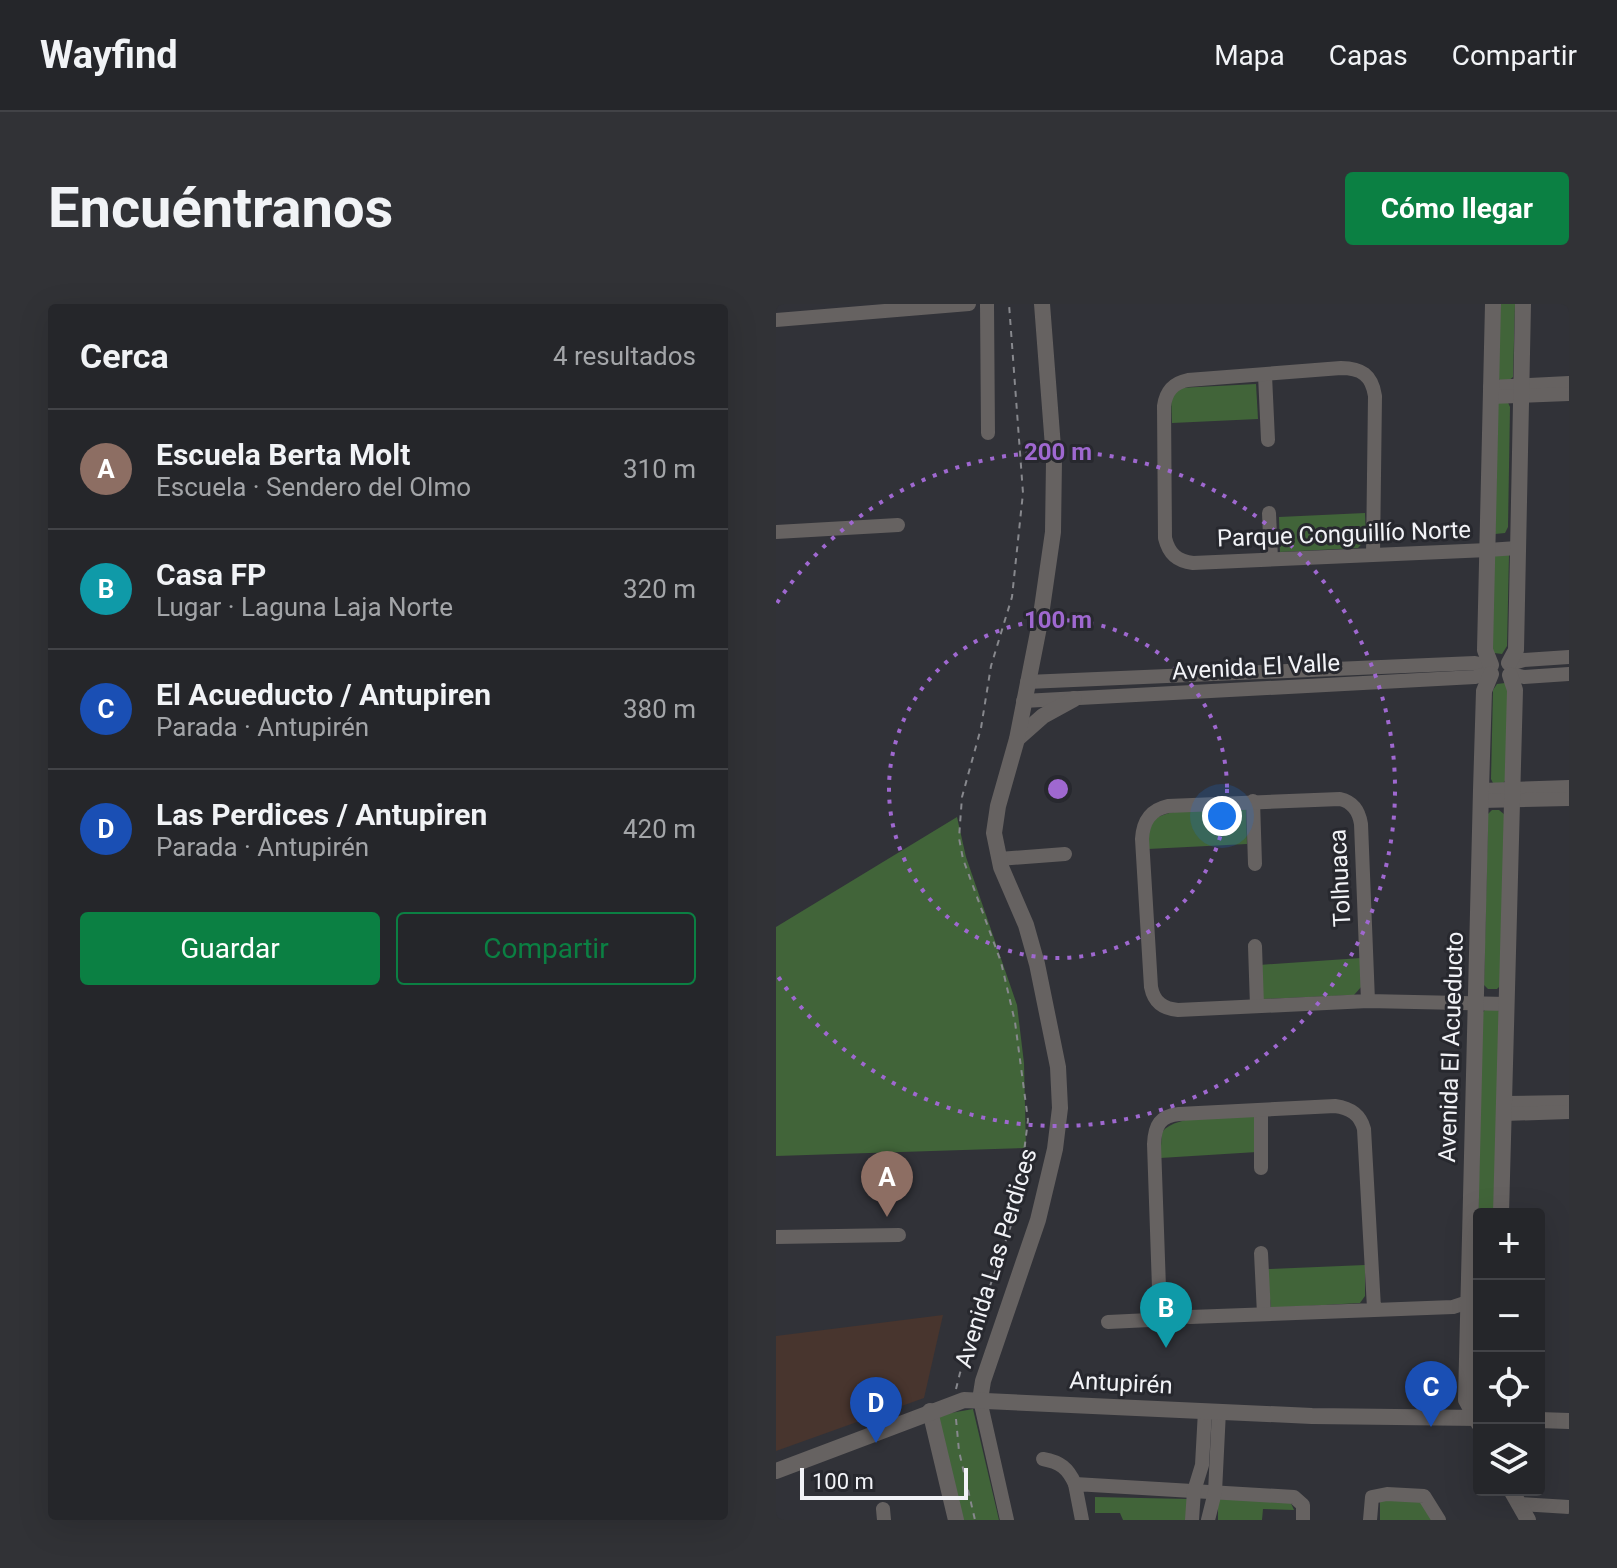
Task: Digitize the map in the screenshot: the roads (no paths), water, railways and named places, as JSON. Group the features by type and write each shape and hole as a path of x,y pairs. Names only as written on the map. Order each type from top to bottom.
{"street":[{"path":"776,320 969,304"},
{"path":"987,304 988,433"},
{"name":"Avenida Las Perdices","path":"1007,1520 980,1400 983,1381 1038,1220 1055,1149 1060,1108 1058,1067 1034,952 999,859 995,840 996,816 1017,739 1051,551 1054,460 1042,304"},
{"name":"Avenida El Acueducto","path":"1473,1280 1481,796 1484,691 1490,670 1485,650 1493,304"},
{"path":"1501,1208 1515,690 1510,669 1516,650 1523,304"},
{"path":"1268,440 1265,375 1348,368 1358,369 1369,376 1375,396 1373,550"},
{"name":"Parque Conguillío Norte","path":"1265,375 1188,380 1178,382 1171,388 1164,406 1165,538 1174,556 1193,563 1373,550 1517,544"},
{"path":"1490,392 1569,383"},
{"path":"1521,390 1569,394"},
{"path":"1269,513 1271,559"},
{"path":"776,532 898,525"},
{"path":"1510,669 1524,660 1569,657"},
{"path":"1490,670 1500,659 1524,677 1569,674"},
{"name":"Avenida El Valle","path":"1027,682 1478,663 1490,670"},
{"path":"1338,669 1338,685"},
{"name":"Avenida El Valle","path":"1023,701 1475,677 1490,670"},
{"path":"1226,674 1227,691"},
{"path":"1017,739 1043,716 1074,699"},
{"path":"1481,796 1569,787"},
{"path":"1512,794 1569,799"},
{"name":"Tolhuaca","path":"1340,799 1350,803 1358,813 1361,824 1367,997 1257,1006 1164,1008 1154,998 1151,987 1142,839 1145,822 1152,813 1162,807 1253,801 1340,799"},
{"path":"1253,801 1255,864"},
{"path":"999,859 1065,854"},
{"path":"1255,946 1257,1006"},
{"path":"1367,997 1507,1000"},
{"path":"1504,1108 1569,1102"},
{"path":"1374,1304 1364,1129 1358,1116 1346,1108 1335,1106 1179,1114 1166,1116 1158,1123 1154,1144 1159,1288 1169,1311 1177,1316 1264,1314 1374,1304 1453,1307 1473,1302"},
{"path":"1504,1108 1569,1112"},
{"path":"1261,1110 1261,1168"},
{"path":"776,1237 899,1235"},
{"path":"1261,1253 1264,1314"},
{"name":"Avenida El Acueducto","path":"1473,1302 1466,1400 1473,1410"},
{"path":"1108,1322 1150,1320 1169,1311"},
{"name":"Antupirén","path":"776,1471 954,1402 980,1400 1312,1416 1473,1419"},
{"path":"930,1411 956,1520"},
{"path":"1192,1520 1194,1491 1212,1411"},
{"path":"1208,1520 1215,1492 1212,1411"},
{"path":"1545,1420 1569,1421"},
{"path":"1043,1459 1056,1461 1070,1471 1082,1520"},
{"path":"1075,1484 1297,1498 1303,1505 1303,1520"},
{"path":"1370,1520 1372,1497 1387,1494 1424,1496 1439,1520"},
{"path":"1515,1497 1569,1507"},
{"path":"1515,1497 1528,1520"}],"place":[{"name":"Escuela Berta Molt","path":"887,1217"},
{"name":"Casa FP","path":"1166,1348"},
{"name":"El Acueducto / Antupiren","path":"1431,1427"},
{"name":"Las Perdices / Antupiren","path":"876,1443"}]}
